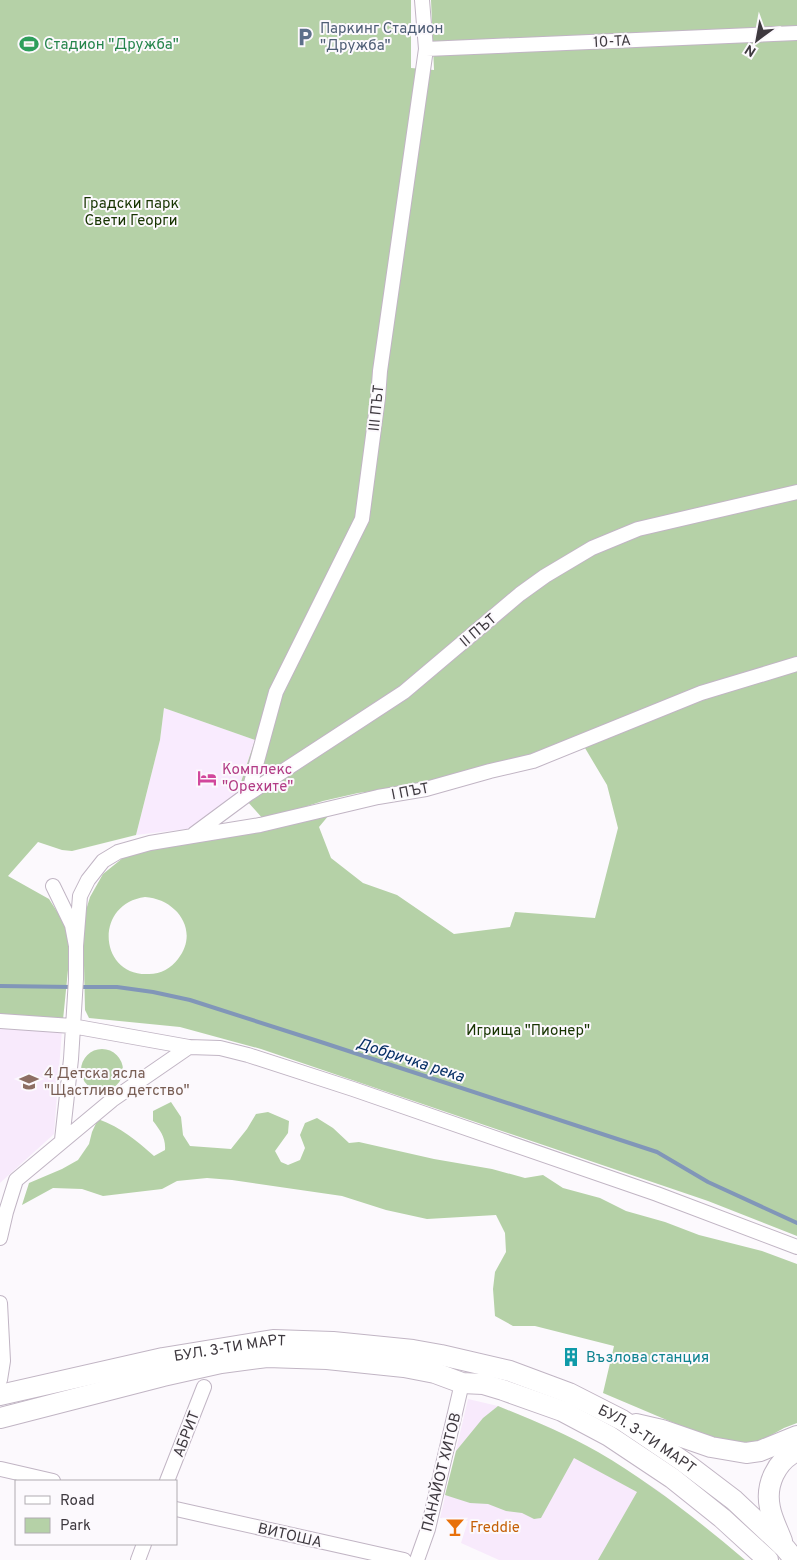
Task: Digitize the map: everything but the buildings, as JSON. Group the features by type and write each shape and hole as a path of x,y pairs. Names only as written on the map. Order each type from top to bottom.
{"main road":[{"name":"БУЛ. 3-ТИ МАРТ","path":"0,1395 163,1358 273,1340 333,1342 413,1350 510,1371 560,1390 622,1420 684,1462 734,1500 790,1554"},
{"name":"БУЛ. 3-ТИ МАРТ","path":"0,1418 163,1376 267,1357 327,1359 404,1367 435,1373 462,1383 483,1384 562,1411 609,1436 672,1478 722,1518 768,1560"},
{"path":"462,1383 472,1381 476,1373 467,1362"},
{"path":"622,1420 662,1430 711,1447 746,1453 760,1451 797,1436"},
{"path":"790,1554 770,1510 768,1496 775,1472 783,1460 797,1451"}],"street":[{"name":"ІІІ ПЪТ","path":"248,794 276,692 362,519 380,371 426,49 422,0"},
{"name":"10-ТА","path":"426,49 797,33"},
{"name":"ІІ ПЪТ","path":"190,836 248,794 404,692 520,594 569,561 618,536 638,529 797,492"},
{"name":"І ПЪТ","path":"76,946 80,896 88,880 104,861 118,852 142,845 260,825 378,797 426,789 533,761 701,693 797,664"},
{"path":"53,886 72,926 76,946 71,1059 62,1140"},
{"path":"0,1022 73,1019 123,1036 189,1047 220,1048 343,1086 657,1194 797,1247"},
{"path":"0,1193 112,1100 189,1047"},
{"path":"0,1238 16,1180"},
{"path":"0,1303 3,1361 0,1380"},
{"name":"ПАНАЙОТ ХИТОВ","path":"417,1560 428,1529 462,1383"},
{"name":"АБРИТ","path":"168,1480 204,1387"},
{"path":"0,1469 49,1480"},
{"name":"ВИТОША","path":"178,1509 404,1560"},
{"path":"138,1560 144,1545"}],"shaded area":[{"path":"164,708 255,740 238,791 232,799 195,828 136,835 160,740"},
{"name":"4 Детска ясла \"Щастливо детство\"","path":"0,1027 62,1030 54,1134 0,1183"},
{"path":"468,1399 498,1406 551,1428 599,1453 659,1491 745,1560 499,1560 461,1543 468,1521 440,1518"}],"green space":[{"path":"0,0 411,0 411,68 434,70 431,0 797,0 797,1236 708,1201 261,1049 180,1027 89,1018 85,1010 83,920 90,897 103,874 124,857 155,845 329,815 319,827 331,858 363,883 397,895 454,934 510,927 515,912 595,918 618,828 607,785 585,748 581,734 543,751 436,780 323,801 264,820 238,791 255,740 164,708 160,740 136,835 72,851 62,850 38,842 8,876 49,899 65,924 70,950 62,1030 0,1027","holes":["145,897 157,899 175,910 182,918 187,938 184,948 178,959 162,972 153,974 132,972 120,964 112,953 109,939 110,925 117,912 128,902"]},
{"path":"98,1049 106,1049 117,1055 123,1070 117,1085 106,1091 98,1091 87,1085 81,1074 81,1066 87,1055"},
{"path":"171,1102 181,1117 183,1135 190,1146 231,1149 256,1114 268,1112 289,1121 288,1133 275,1151 281,1162 288,1165 300,1160 305,1148 300,1135 305,1123 317,1118 333,1128 349,1143 359,1142 434,1159 492,1169 525,1178 543,1175 563,1188 600,1198 626,1211 665,1222 699,1235 762,1251 797,1264 797,1423 759,1442 746,1444 714,1440 603,1393 614,1346 535,1326 513,1326 495,1316 493,1289 495,1272 506,1252 505,1233 496,1215 427,1219 386,1210 342,1196 207,1178 177,1181 162,1189 103,1196 82,1189 53,1188 22,1205 29,1183 78,1160 89,1144 98,1119 128,1135 154,1156 165,1150 163,1138 153,1121 153,1111"},
{"path":"498,1406 574,1439 618,1464 674,1503 745,1560 598,1560 637,1492 574,1458 541,1518 534,1519 522,1513 506,1511 488,1504 470,1503 445,1495 456,1451 483,1418"}],"waterway":[{"name":"Добричка река","path":"0,986 72,987"},
{"name":"Добричка река","path":"79,987 117,987 190,1000 657,1152 708,1182 797,1223"}],"place":[{"name":"Паркинг Стадион \"Дружба\"","path":"305,37"},
{"name":"Стадион \"Дружба\"","path":"29,44"},
{"name":"Комплекс \"Орехите\"","path":"207,778"},
{"name":"4 Детска ясла \"Щастливо детство\"","path":"29,1082"},
{"name":"Възлова станция","path":"571,1357"},
{"name":"Freddie","path":"455,1527"}],"park label":[{"name":"Градски парк Свети Георги","path":"131,212"},
{"name":"Игрища \"Пионер\"","path":"528,1030"}]}
